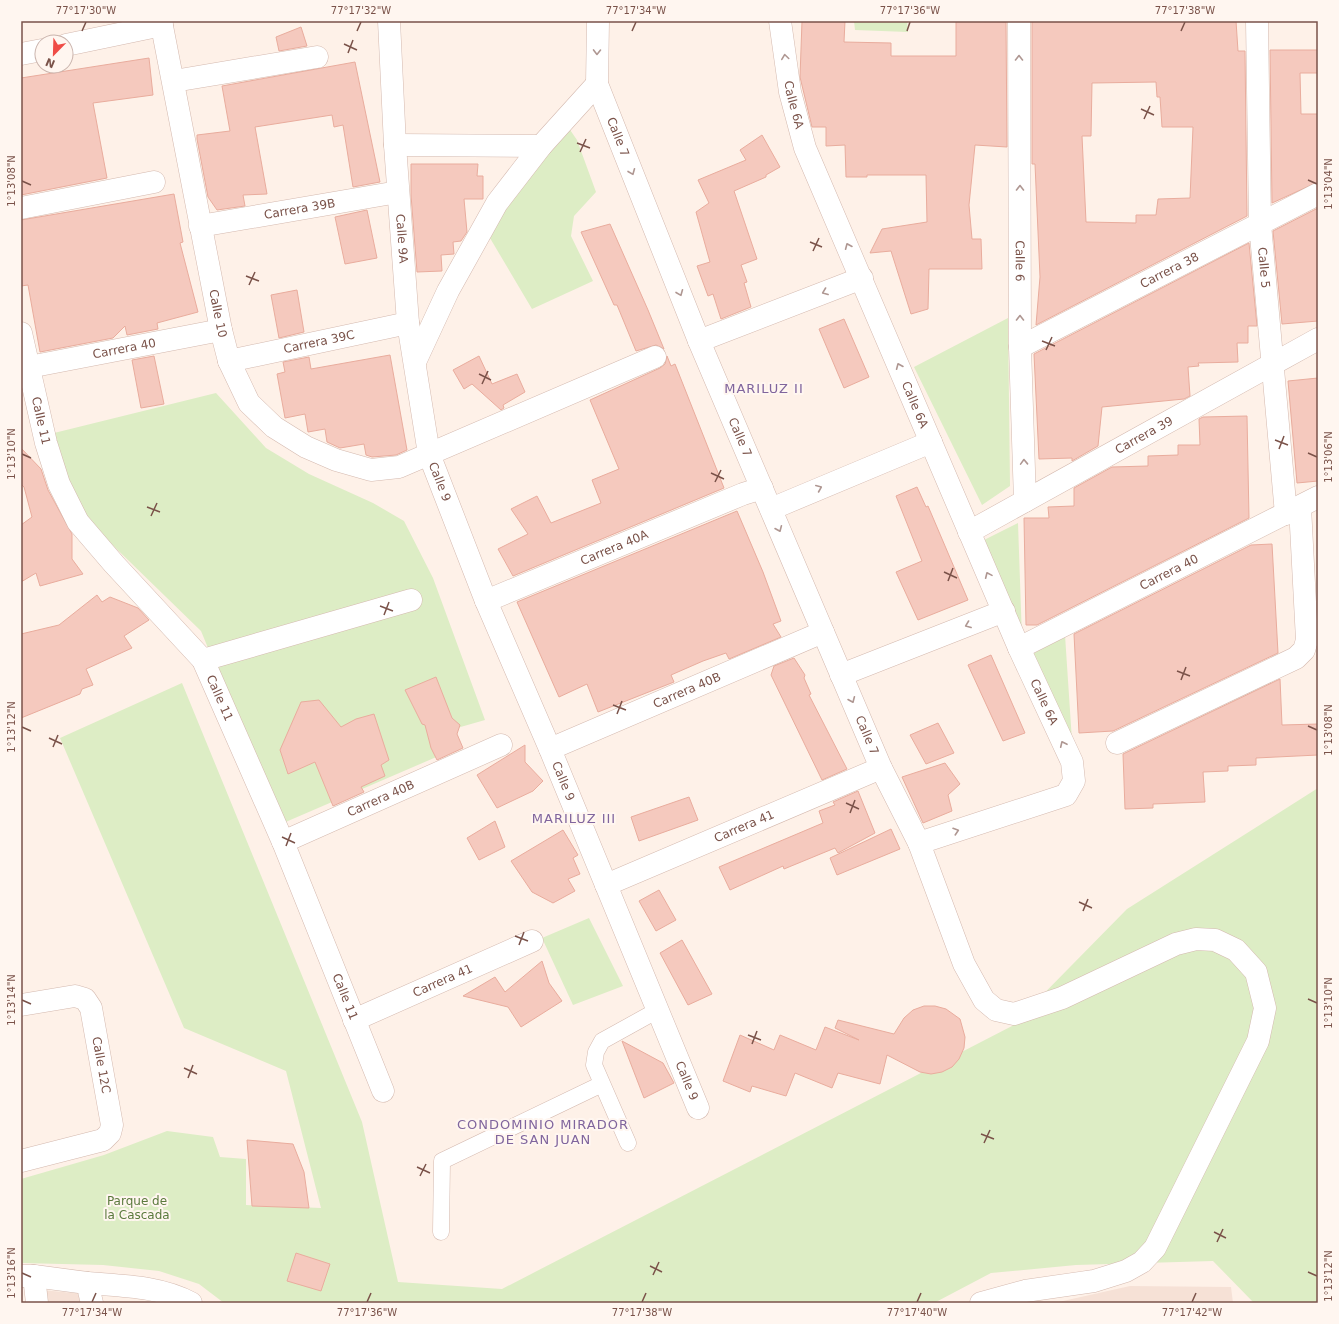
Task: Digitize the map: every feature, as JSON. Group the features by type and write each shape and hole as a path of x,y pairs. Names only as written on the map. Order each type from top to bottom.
{"street":[{"name":"Calle 9A","path":"389,21 395,145 408,322 429,454"},
{"name":"Calle 7","path":"598,21 597,84 699,341 752,491 770,509 881,768 919,843 964,964 984,1000 996,1010 1014,1014 1062,998 1176,944 1196,940 1215,940 1236,950 1256,972 1265,1008 1258,1041 1164,1234 1155,1248 1142,1262 1126,1271 1094,1281 1025,1291 981,1303"},
{"name":"Calle 6A","path":"780,21 790,92 805,148 862,278 1019,648 1072,762 1074,781 1066,795 919,843"},
{"name":"Calle 6","path":"1019,21 1020,348 1025,501"},
{"name":"Calle 5","path":"1117,743 1296,658 1304,650 1307,640 1301,506 1272,363 1260,224 1257,21"},
{"path":"74,43 161,23"},
{"name":"Calle 10","path":"161,23 174,81 220,330 229,361 249,403 274,427 306,447 336,460 371,470 399,467 655,357"},
{"path":"21,54 34,52"},
{"path":"174,81 317,57"},
{"path":"415,362 448,290 497,203 541,146 597,84"},
{"path":"395,145 541,146"},
{"path":"21,208 154,182"},
{"name":"Carrera 39B","path":"200,226 398,192"},
{"name":"Carrera 38","path":"1020,348 1318,194"},
{"path":"699,341 862,278"},
{"name":"Carrera 39C","path":"229,361 408,322"},
{"name":"Carrera 40","path":"29,367 220,330"},
{"name":"Calle 11","path":"21,333 46,443 59,484 78,522 114,564 203,660 283,842 383,1091"},
{"name":"Carrera 39","path":"969,532 1272,363 1318,339"},
{"path":"770,509 931,442"},
{"name":"Calle 9","path":"429,454 486,601 550,748 698,1108"},
{"name":"Carrera 40A","path":"486,601 752,491"},
{"name":"Carrera 40","path":"1019,648 1301,506"},
{"path":"203,660 411,600"},
{"path":"841,675 1004,611"},
{"name":"Carrera 40B","path":"550,748 822,632"},
{"name":"Carrera 40B","path":"283,842 501,745"},
{"name":"Carrera 41","path":"606,885 881,768"},
{"name":"Carrera 41","path":"354,1020 532,941"},
{"name":"Calle 12C","path":"21,1005 75,996 85,999 91,1008 112,1125 110,1133 103,1140 21,1161"},
{"path":"28,1276 89,1293 150,1289 181,1297 191,1303"},
{"path":"28,1276 37,1303"}],"lane":[{"path":"628,1144 594,1065 596,1052 602,1041 658,1010"},
{"path":"441,1232 442,1161 602,1084"}],"shaded area":[{"path":"1130,1286 1231,1287 1233,1303 1054,1303"},
{"path":"30,1289 85,1294 87,1303 31,1303"}],"green space":[{"path":"854,21 907,21 908,32 855,30"},
{"path":"564,121 577,140 596,192 574,216 571,236 593,281 532,309 487,233"},
{"path":"1008,318 1010,486 982,505 914,367"},
{"path":"216,393 266,448 309,474 373,503 404,521 433,578 485,720 436,734 441,755 281,824 201,631 94,527 60,470 50,434"},
{"path":"1018,523 1022,639 980,542"},
{"path":"1065,635 1072,741 1031,655"},
{"name":"Parque de la Cascada","path":"182,683 362,1122 398,1282 502,1289 1012,1026 1127,909 1318,788 1318,1303 1254,1303 1213,1261 1076,1265 991,1273 934,1303 224,1303 199,1284 159,1271 103,1265 21,1263 21,1179 104,1155 167,1131 213,1137 220,1157 246,1159 246,1205 321,1208 286,1071 184,1028 60,738"},
{"path":"589,918 623,986 573,1005 542,938"}],"building":[{"path":"802,21 845,21 844,42 891,43 891,56 956,56 956,21 1006,22 1007,147 975,145 969,205 972,239 981,239 982,269 929,269 928,309 911,314 891,251 870,253 882,229 927,222 926,175 867,175 867,177 846,177 845,145 826,146 826,127 812,127 800,77"},
{"path":"1236,21 1238,51 1245,51 1247,216 1036,325 1040,277 1035,164 1032,164 1032,22","holes":["1156,82 1157,97 1160,97 1162,127 1193,127 1190,198 1158,199 1156,215 1136,215 1136,223 1086,222 1082,136 1091,136 1092,83"]},
{"path":"301,27 307,46 279,51 276,37"},
{"path":"1270,50 1318,50 1318,73 1300,73 1301,114 1318,114 1318,182 1272,203"},
{"path":"149,58 153,95 93,103 107,178 21,195 21,78 47,74 74,74 74,70"},
{"path":"355,62 380,182 353,187 343,125 334,127 332,115 255,127 267,194 243,195 245,206 217,210 208,197 197,135 230,131 222,86"},
{"path":"762,135 780,167 766,175 766,177 734,191 757,259 741,265 747,282 744,283 751,307 721,319 713,294 708,296 697,266 710,262 696,212 709,203 698,180 746,160 740,150"},
{"path":"411,164 478,164 477,176 483,176 483,199 464,199 467,232 461,241 453,242 454,254 441,255 442,271 417,272 411,195"},
{"path":"174,194 183,242 180,243 198,312 157,323 158,329 127,335 125,326 113,338 40,352 28,285 21,286 21,220"},
{"path":"1318,208 1318,321 1282,324 1273,231"},
{"path":"367,210 377,258 345,264 335,217"},
{"path":"610,224 664,349 656,345 636,351 617,305 614,305 581,232"},
{"path":"1249,243 1257,326 1248,326 1248,343 1237,343 1238,362 1198,363 1199,366 1188,367 1190,396 1184,399 1102,407 1098,446 1072,461 1072,458 1039,459 1034,354"},
{"path":"297,290 304,332 279,338 271,295"},
{"path":"844,319 869,377 844,388 819,329"},
{"path":"390,355 407,450 396,455 372,457 366,455 364,444 340,448 327,442 325,429 308,432 305,414 285,418 277,374 285,372 283,362 309,357 311,369"},
{"path":"154,356 164,404 141,408 132,360"},
{"path":"479,356 492,384 517,374 525,392 503,405 504,408 501,410 472,384 464,389 453,370"},
{"path":"667,356 671,366 675,364 724,488 513,576 498,549 528,534 511,509 537,496 551,523 601,503 592,480 619,469 590,400 660,368 665,364"},
{"path":"1318,378 1318,481 1297,483 1288,381"},
{"path":"1247,416 1249,518 1037,625 1026,625 1024,518 1049,518 1048,507 1074,506 1074,488 1112,467 1148,466 1148,456 1178,455 1178,445 1200,445 1199,419 1203,417"},
{"path":"21,448 41,469 48,490 72,534 72,559 83,574 40,586 36,573 21,582 21,525 32,517 24,487 21,484"},
{"path":"917,487 926,507 928,506 968,600 918,620 896,572 922,561 896,496"},
{"path":"737,511 763,572 781,621 773,624 781,637 729,659 726,653 703,661 671,675 674,682 598,712 587,684 559,697 517,602"},
{"path":"1272,544 1278,653 1113,731 1079,733 1074,634 1251,545"},
{"path":"97,595 102,602 110,597 138,608 149,620 124,636 132,648 86,669 93,685 82,689 80,694 21,718 21,634 59,625"},
{"path":"991,655 1025,733 1003,741 968,665"},
{"path":"794,658 805,675 804,678 811,694 809,695 847,769 822,780 771,675 774,666"},
{"path":"436,677 452,718 460,725 457,734 463,748 437,760 431,748 425,725 422,724 405,690"},
{"path":"1280,679 1282,725 1318,724 1318,755 1256,758 1256,765 1228,766 1228,771 1203,772 1205,802 1153,804 1153,808 1125,809 1123,754"},
{"path":"319,700 341,727 356,719 374,714 389,760 381,765 385,776 361,787 364,792 333,806 315,762 288,774 280,750 301,702"},
{"path":"938,723 954,753 926,764 910,735"},
{"path":"525,745 525,762 543,781 533,791 497,808 477,775"},
{"path":"945,763 960,784 948,795 952,811 923,823 902,777"},
{"path":"858,791 875,833 838,853 835,848 784,869 783,866 730,890 719,867 823,823 819,811 835,805 833,802"},
{"path":"689,797 698,820 639,841 631,817"},
{"path":"495,821 505,847 479,860 467,838"},
{"path":"891,829 900,849 837,875 830,858"},
{"path":"563,830 578,855 573,858 580,874 568,879 575,891 553,903 532,892 511,861"},
{"path":"659,890 676,920 656,931 639,901"},
{"path":"682,940 712,994 688,1005 660,953"},
{"path":"542,961 549,983 562,1001 521,1027 508,1007 463,996 495,977 505,992"},
{"path":"924,1006 935,1006 946,1009 960,1019 965,1037 964,1048 959,1059 952,1067 942,1072 931,1074 920,1072 887,1055 880,1084 838,1073 832,1088 795,1073 786,1096 752,1086 750,1092 723,1081 740,1035 774,1050 780,1035 816,1050 825,1027 859,1040 835,1028 838,1020 894,1034 904,1018 913,1010"},
{"path":"622,1041 663,1063 674,1083 644,1098"},
{"path":"247,1140 293,1144 304,1172 309,1208 252,1206"},
{"path":"296,1253 330,1264 321,1291 287,1281"}],"district":[{"name":"MARILUZ II","path":"764,388"},
{"name":"MARILUZ III","path":"574,818"},
{"name":"CONDOMINIO MIRADOR DE SAN JUAN","path":"543,1132"}]}
